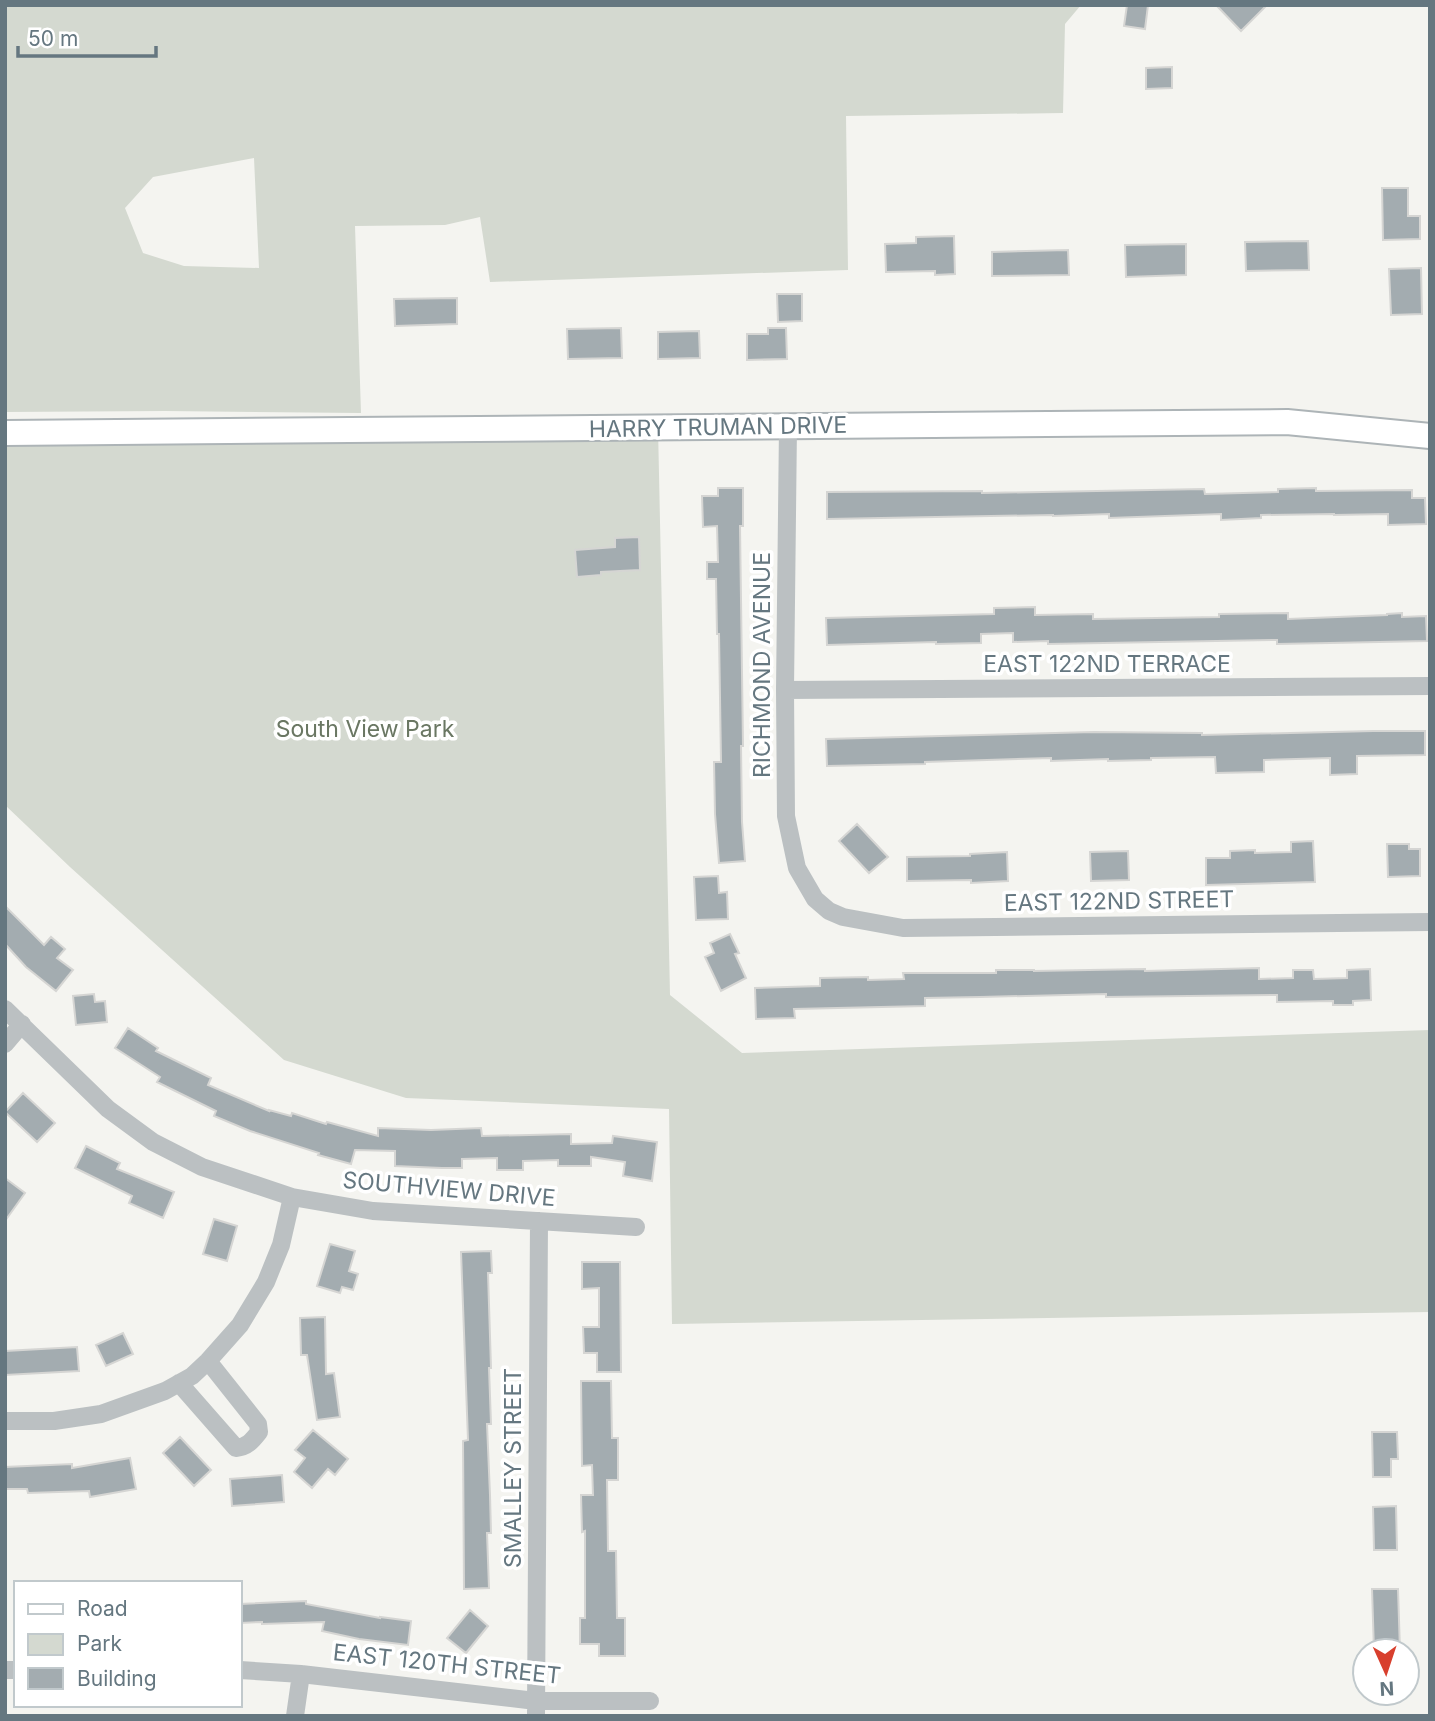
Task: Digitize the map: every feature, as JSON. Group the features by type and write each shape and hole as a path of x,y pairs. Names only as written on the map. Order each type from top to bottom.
{"main road":[{"name":"HARRY TRUMAN DRIVE","path":"5,433 1287,422 1430,436"}],"street":[{"name":"RICHMOND AVENUE","path":"788,426 786,816 797,868 815,899"},
{"name":"EAST 122ND TERRACE","path":"785,690 1430,686"},
{"name":"EAST 122ND STREET","path":"815,899 829,911 843,917 903,928 1430,922"},
{"name":"SOUTHVIEW DRIVE","path":"5,1009 108,1108 152,1142 202,1167 292,1197 373,1211 636,1227"},
{"path":"5,1044 22,1024"},
{"path":"5,1421 54,1421 101,1414 165,1391 192,1376 240,1325 266,1282 281,1245 292,1197"},
{"name":"SMALLEY STREET","path":"536,1708 540,1221"},
{"path":"179,1383 236,1448 251,1442 259,1432 258,1424 208,1361"},
{"name":"EAST 120TH STREET","path":"242,1670 301,1674 536,1708 650,1702"},
{"path":"295,1716 301,1674"}],"green space":[{"path":"5,5 1081,5 1065,24 1063,113 846,116 848,270 490,282 480,217 445,225 355,226 361,413 5,412","holes":["254,158 259,268 184,266 143,253 125,208 153,177"]},
{"name":"South View Park","path":"658,427 670,995 742,1053 1430,1030 1430,1312 672,1324 669,1109 406,1098 284,1060 5,805 5,433"}],"building":[{"path":"1127,5 1148,5 1145,29 1124,26"},
{"path":"1216,5 1267,5 1241,31"},
{"path":"1172,67 1172,88 1146,89 1146,68"},
{"path":"1382,188 1408,188 1408,216 1420,216 1420,239 1383,240"},
{"path":"954,236 955,274 935,275 935,271 886,272 885,244 916,243 916,237"},
{"path":"1308,241 1309,270 1246,271 1245,242"},
{"path":"1186,244 1186,275 1126,277 1125,245"},
{"path":"1068,250 1069,275 992,276 992,252"},
{"path":"1421,268 1422,314 1391,315 1389,269"},
{"path":"777,294 802,294 802,321 778,322"},
{"path":"457,298 457,324 395,326 394,299"},
{"path":"621,328 622,358 568,359 567,329"},
{"path":"768,328 786,328 787,359 747,360 747,334 768,334"},
{"path":"699,331 700,358 658,359 658,332"},
{"path":"718,488 743,488 743,526 740,526 741,746 745,861 719,863 714,762 721,762 719,634 716,579 707,579 707,562 718,562 717,526 703,527 702,496 718,496"},
{"path":"1316,488 1316,491 1412,490 1412,498 1425,498 1426,524 1388,525 1388,514 1261,515 1261,518 1221,520 1221,514 1109,518 1109,514 827,519 827,492 982,493 1204,489 1205,494"},
{"path":"639,537 640,570 601,572 601,575 577,577 575,550 615,547 615,538"},
{"path":"1035,607 1035,615 1093,614 1093,619 1288,613 1288,619 1402,613 1402,617 1426,616 1427,641 1277,644 1277,640 1048,644 1048,641 1013,642 1013,633 981,634 981,643 827,645 826,618 994,614 994,608"},
{"path":"1425,731 1425,755 1357,756 1357,774 1330,775 1330,758 1264,760 1264,772 1216,773 1215,757 1108,761 1051,761 1051,758 827,766 826,739 1094,732 1202,735"},
{"path":"857,824 888,857 869,873 839,841"},
{"path":"1313,841 1315,882 1206,885 1206,858 1230,858 1230,851 1291,852 1291,842"},
{"path":"1387,844 1409,844 1409,849 1420,849 1420,876 1388,877"},
{"path":"1128,851 1129,880 1091,881 1090,852"},
{"path":"1007,852 1008,881 907,881 907,857 970,856"},
{"path":"718,876 719,893 727,892 728,919 696,920 694,877"},
{"path":"5,906 44,945 51,937 65,949 57,958 73,970 56,991 26,967 5,944"},
{"path":"730,934 739,953 735,954 746,978 721,991 705,957 714,953 710,943"},
{"path":"1259,968 1259,979 1293,978 1293,970 1313,970 1314,979 1347,978 1347,970 1370,969 1371,1000 1353,1001 1353,1005 1333,1005 1333,1001 1277,1002 1277,995 1106,997 1106,994 925,998 925,1006 794,1009 795,1018 756,1019 755,988 820,986 820,978 904,979 903,973 996,973 996,970 1145,971"},
{"path":"94,994 95,1002 105,1001 107,1022 76,1025 73,996"},
{"path":"128,1028 158,1048 156,1051 211,1078 208,1085 269,1111 291,1116 292,1113 378,1136 378,1128 481,1128 482,1136 571,1134 571,1144 612,1143 613,1136 657,1142 652,1181 623,1176 625,1162 591,1157 591,1166 558,1166 558,1160 523,1161 523,1170 497,1170 497,1158 462,1159 462,1168 442,1168 395,1166 395,1151 355,1150 351,1164 318,1155 319,1153 250,1131 214,1116 216,1111 157,1082 160,1077 115,1048"},
{"path":"23,1093 55,1123 37,1142 5,1112"},
{"path":"86,1146 120,1163 117,1169 174,1192 163,1218 129,1203 132,1196 75,1168"},
{"path":"5,1178 25,1193 5,1221"},
{"path":"214,1219 237,1226 227,1261 203,1254"},
{"path":"330,1244 355,1251 349,1271 358,1274 353,1290 342,1287 340,1293 317,1286"},
{"path":"491,1251 492,1273 488,1273 491,1424 487,1424 491,1533 487,1533 489,1588 464,1589 463,1441 468,1440 461,1252"},
{"path":"582,1262 620,1262 621,1372 597,1372 597,1353 584,1353 583,1327 599,1327 599,1288 582,1289"},
{"path":"325,1317 326,1374 334,1373 340,1417 317,1420 307,1355 301,1355 300,1318"},
{"path":"123,1333 133,1354 106,1366 96,1345"},
{"path":"77,1347 79,1371 5,1375 5,1351"},
{"path":"581,1381 611,1381 612,1438 618,1438 618,1480 607,1480 608,1551 616,1551 617,1618 625,1618 625,1656 599,1656 599,1644 580,1644 580,1618 585,1618 585,1531 582,1532 581,1495 593,1495 592,1465 582,1466"},
{"path":"313,1430 348,1459 335,1475 328,1469 312,1488 294,1472 305,1458 295,1450"},
{"path":"1372,1432 1397,1432 1398,1459 1391,1459 1391,1477 1373,1477"},
{"path":"180,1437 211,1470 194,1486 163,1453"},
{"path":"130,1458 136,1489 90,1497 89,1491 28,1493 27,1489 5,1489 5,1467 72,1464 72,1468"},
{"path":"282,1475 284,1502 232,1506 230,1479"},
{"path":"1396,1506 1397,1550 1374,1550 1373,1507"},
{"path":"1372,1589 1398,1589 1400,1637 1374,1637"},
{"path":"306,1601 306,1604 411,1621 408,1645 322,1631 324,1622 242,1623 242,1604"},
{"path":"470,1610 488,1626 466,1653 447,1638"}]}
